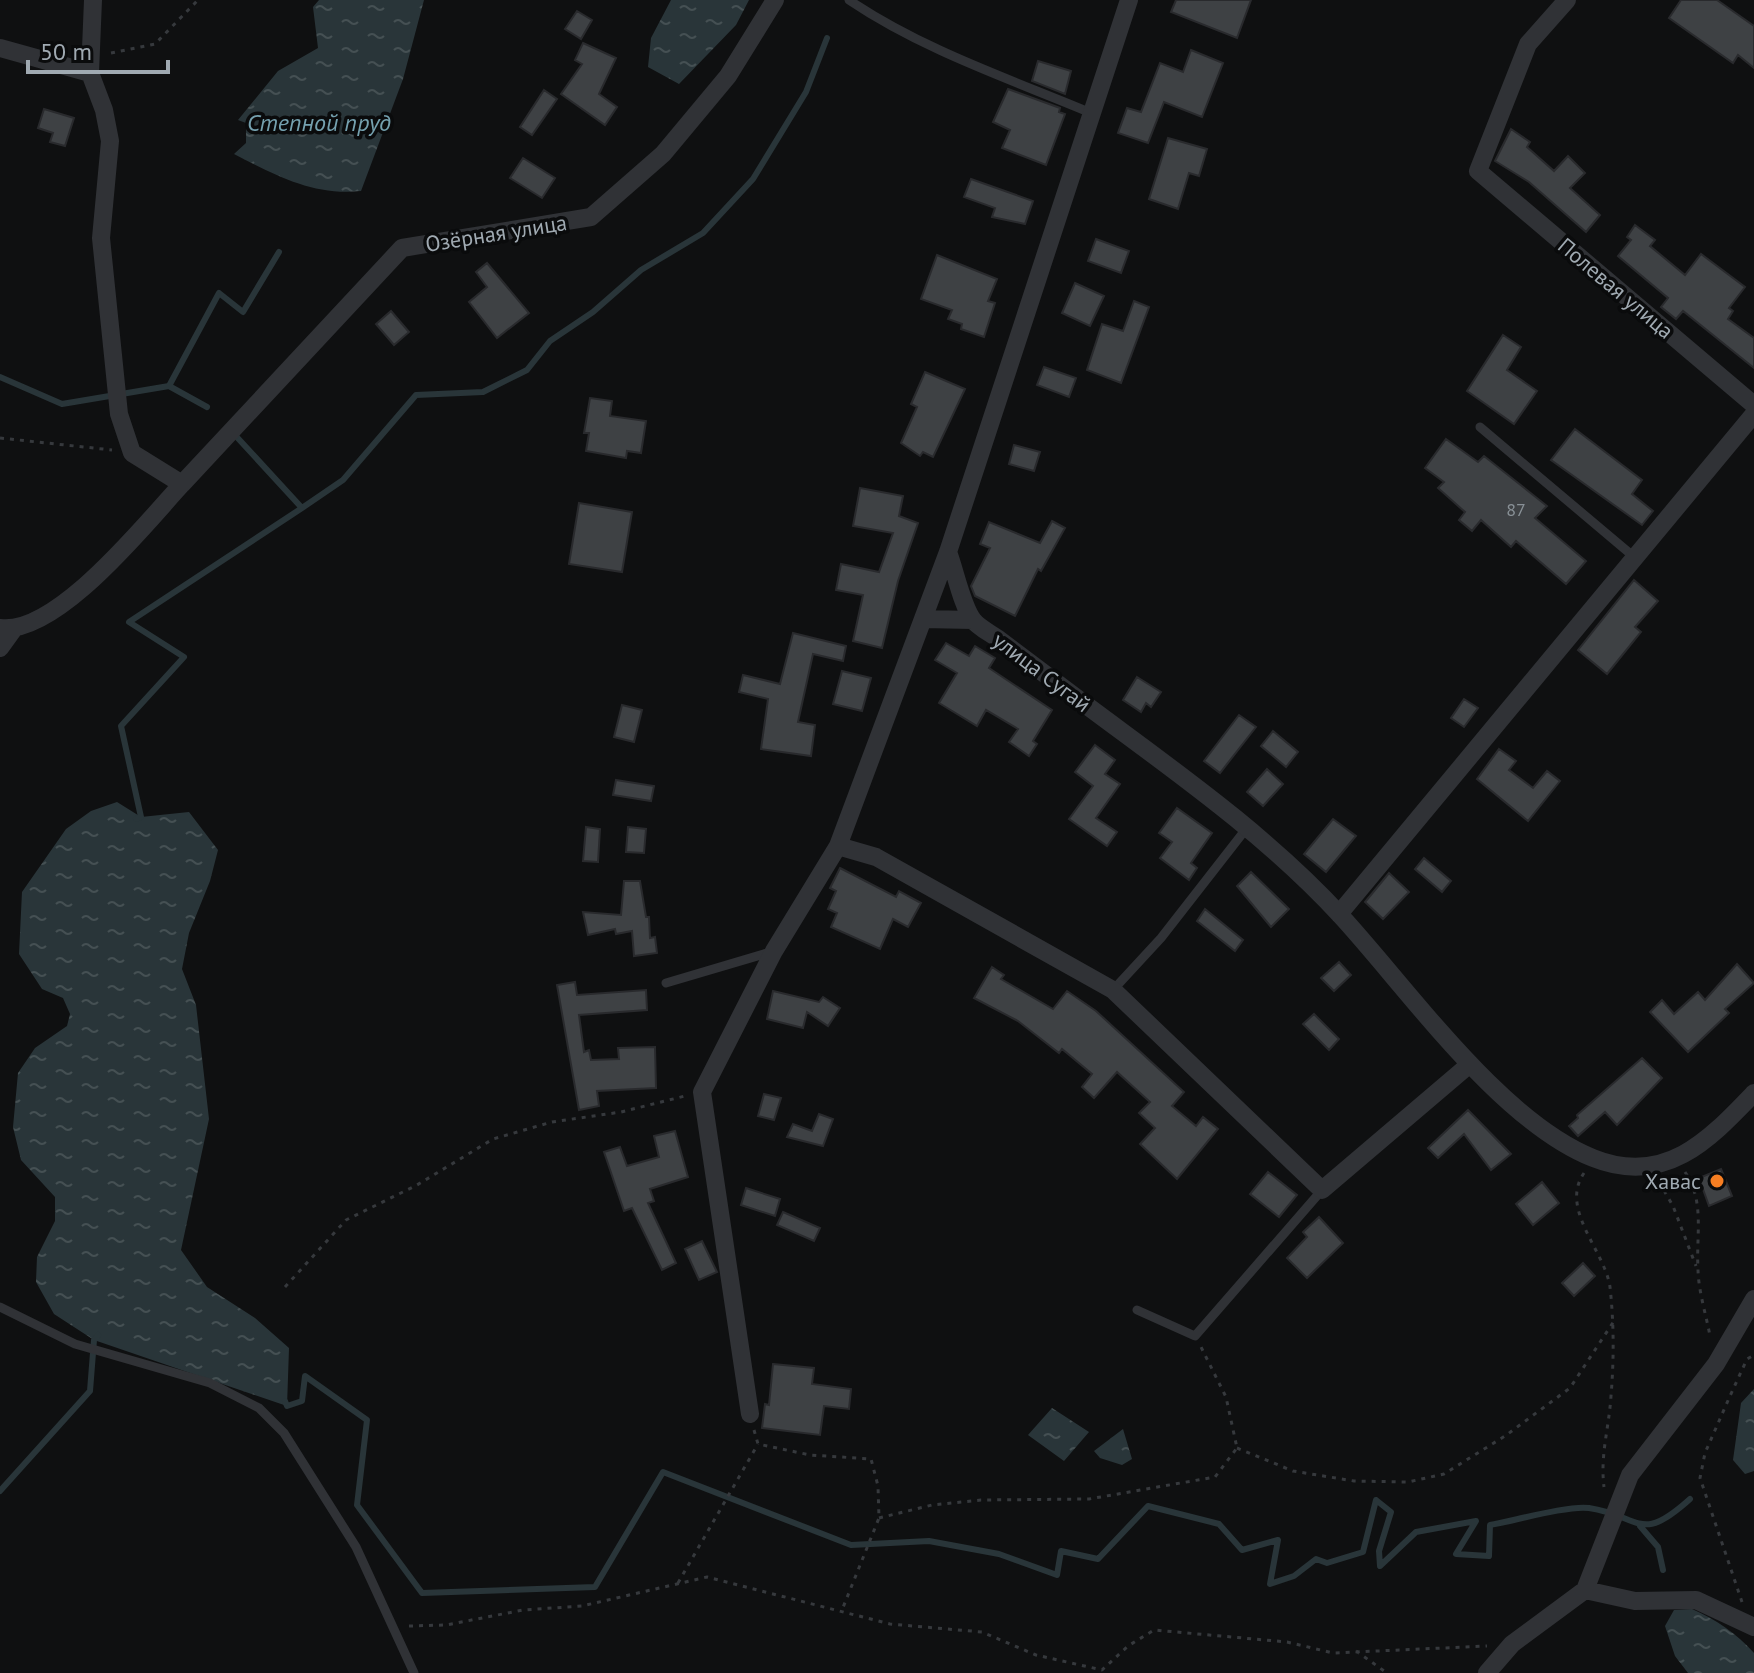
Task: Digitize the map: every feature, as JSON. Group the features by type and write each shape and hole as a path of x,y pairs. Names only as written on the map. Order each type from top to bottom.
{"street":[{"path":"0,648 7,629 48,613 76,595 182,484 132,453 119,414 101,238 110,141 90,65 93,0"},
{"name":"Озёрная улица","path":"182,484 402,248 591,217 663,154 728,76 775,0"},
{"path":"750,1414 702,1092 774,951 838,846 948,552 1129,0"},
{"name":"Полевая улица","path":"1567,0 1528,44 1478,171 1754,405"},
{"path":"0,48 90,65"},
{"path":"1339,914 1633,556 1754,414"},
{"name":"улица Сугай","path":"948,552 973,620 1246,829 1339,914 1470,1064 1533,1122 1594,1159"},
{"path":"923,619 973,620"},
{"path":"838,846 876,857 1113,990 1322,1190 1470,1064"},
{"path":"1594,1159 1621,1165 1649,1165 1676,1158 1706,1143 1754,1093"},
{"path":"1487,1673 1512,1644 1585,1590 1630,1475 1716,1364 1754,1299"},
{"path":"1585,1590 1635,1601 1696,1600 1752,1626"}],"lane":[{"path":"849,0 878,19 946,52 1091,113"},
{"path":"1480,427 1633,556"},
{"path":"1113,990 1161,938 1246,829"},
{"path":"666,983 774,951"},
{"path":"1137,1310 1195,1336 1322,1190"},
{"path":"0,1307 75,1344 210,1383 259,1408 284,1433 356,1547 414,1673"}],"path":[{"path":"90,65 155,44 198,0"},
{"path":"0,438 132,453"},
{"path":"285,1287 346,1220 417,1185 493,1139 552,1122 621,1112 702,1092"},
{"path":"1676,1158 1691,1181 1700,1218 1697,1270"},
{"path":"1594,1159 1579,1180 1577,1208 1608,1271 1614,1321 1611,1399 1601,1461 1604,1487 1619,1500"},
{"path":"1649,1165 1673,1206 1697,1270 1716,1364"},
{"path":"1237,1448 1293,1471 1354,1481 1408,1482 1444,1474 1505,1436 1570,1388 1614,1321"},
{"path":"879,1518 932,1505 981,1500 1089,1499 1215,1477 1237,1448 1226,1397 1195,1336"},
{"path":"1752,1626 1700,1478 1705,1453 1717,1425 1747,1359 1754,1355"},
{"path":"678,1584 758,1444 750,1414"},
{"path":"758,1444 810,1455 871,1459 878,1486 879,1518 841,1611"},
{"path":"393,1627 446,1625 523,1610 582,1606 707,1577 890,1624 982,1632 1036,1655 1102,1670 1128,1646 1154,1630 1287,1642 1333,1653 1512,1644"},
{"path":"1356,1651 1387,1673"}],"water":[{"name":"Степной пруд","path":"319,0 424,0 403,79 361,191 343,192 311,187 234,154 246,143 246,123 238,120 278,71 318,48 313,7"},
{"path":"671,0 749,0 736,25 679,84 648,67 651,38"},
{"path":"117,802 141,817 189,812 218,850 210,881 189,933 182,969 196,1005 209,1119 181,1250 207,1287 255,1318 289,1348 287,1406 94,1340 54,1314 36,1282 37,1257 55,1221 55,1197 21,1160 13,1127 18,1073 35,1048 67,1026 70,1014 63,998 42,989 19,954 22,892 66,829 91,811"},
{"path":"1754,1389 1754,1471 1745,1474 1733,1460 1741,1403"},
{"path":"1052,1408 1089,1432 1064,1461 1028,1435"},
{"path":"1123,1429 1132,1459 1122,1465 1100,1458 1094,1451"},
{"path":"1692,1609 1726,1628 1754,1653 1754,1673 1688,1673 1675,1656 1665,1626 1674,1610"}],"building":[{"path":"1176,0 1251,0 1237,38 1171,12"},
{"path":"1681,0 1717,0 1754,26 1754,68 1738,55 1733,63 1669,18"},
{"path":"577,11 592,20 581,39 565,29"},
{"path":"583,43 616,58 599,94 617,107 605,125 561,94 582,64 575,60"},
{"path":"1191,50 1223,63 1202,117 1164,102 1148,143 1118,133 1127,108 1141,112 1160,63 1183,72"},
{"path":"1038,61 1071,71 1065,94 1032,81"},
{"path":"1008,89 1060,108 1059,112 1065,114 1046,165 1002,148 1010,130 993,122"},
{"path":"544,90 557,99 532,135 520,127"},
{"path":"44,109 74,118 65,146 50,142 53,133 38,128"},
{"path":"1511,129 1530,142 1527,147 1554,171 1568,156 1585,173 1570,188 1600,215 1586,232 1529,182 1495,161"},
{"path":"1168,138 1207,149 1199,176 1189,173 1178,209 1149,199"},
{"path":"523,158 555,178 542,198 510,178"},
{"path":"971,179 1033,201 1025,224 992,217 995,208 964,197"},
{"path":"1635,225 1655,240 1650,246 1685,275 1701,254 1745,287 1729,308 1733,311 1728,319 1754,338 1754,368 1683,311 1676,319 1661,307 1668,298 1618,256 1631,240 1627,237"},
{"path":"1096,239 1129,251 1121,273 1088,261"},
{"path":"937,255 997,279 988,301 995,303 984,337 961,329 962,324 948,319 952,310 921,299"},
{"path":"487,263 529,313 497,338 469,302 487,287 476,272"},
{"path":"1075,283 1104,296 1090,326 1062,313"},
{"path":"1134,301 1149,307 1121,383 1087,370 1102,324 1123,331"},
{"path":"391,311 409,332 394,345 376,324"},
{"path":"1503,335 1521,347 1507,370 1537,391 1514,424 1467,391"},
{"path":"1044,367 1076,378 1069,397 1037,385"},
{"path":"925,372 965,389 933,457 923,452 920,456 901,443 917,407 911,404"},
{"path":"590,398 612,401 610,416 646,421 641,453 627,451 626,458 586,451 589,433 584,433"},
{"path":"1575,429 1642,480 1632,494 1653,511 1642,525 1551,460"},
{"path":"1446,439 1478,462 1484,456 1547,506 1535,518 1586,561 1566,584 1516,541 1511,547 1481,520 1472,531 1459,520 1465,512 1438,488 1444,482 1425,468"},
{"path":"1014,445 1040,452 1034,471 1009,464"},
{"path":"860,488 903,496 899,516 918,523 898,581 882,648 853,641 863,595 836,590 841,564 879,572 893,533 853,526"},
{"path":"579,503 632,512 622,572 569,564"},
{"path":"1052,521 1065,528 1041,571 1038,569 1015,616 975,596 971,586 990,548 980,544 989,522 1040,543"},
{"path":"1634,580 1658,601 1635,627 1641,632 1607,674 1578,650"},
{"path":"793,633 846,646 843,661 813,654 798,722 815,725 811,756 761,749 768,699 739,692 743,675 780,684"},
{"path":"946,643 969,656 975,646 995,658 989,668 1052,710 1033,741 1037,744 1029,756 1009,742 1018,729 986,710 977,726 939,703 957,673 935,660"},
{"path":"842,671 871,678 862,711 833,704"},
{"path":"1137,677 1161,692 1151,707 1146,703 1141,712 1123,700"},
{"path":"1464,699 1478,708 1464,727 1451,718"},
{"path":"622,705 642,710 634,742 614,737"},
{"path":"1239,715 1256,727 1220,773 1204,761"},
{"path":"1273,731 1298,752 1286,767 1261,746"},
{"path":"1095,745 1115,760 1105,774 1120,784 1096,818 1117,832 1107,846 1069,819 1093,786 1075,772"},
{"path":"1499,749 1516,761 1509,770 1533,788 1547,771 1560,781 1528,821 1477,779"},
{"path":"1267,769 1283,784 1263,806 1247,792"},
{"path":"616,780 654,786 651,801 613,795"},
{"path":"1177,808 1212,833 1191,863 1197,868 1189,880 1160,858 1172,842 1159,833"},
{"path":"1333,819 1356,836 1326,872 1304,854"},
{"path":"586,827 600,829 598,862 583,861"},
{"path":"628,827 646,829 644,853 626,852"},
{"path":"1424,858 1451,881 1442,892 1415,869"},
{"path":"840,868 896,897 899,891 921,903 908,927 893,919 880,949 831,927 837,913 828,909 836,891 830,888"},
{"path":"1251,872 1289,909 1271,927 1237,886"},
{"path":"1389,873 1409,892 1383,919 1365,902"},
{"path":"624,881 640,881 646,917 649,917 650,938 655,937 657,953 634,956 632,931 616,934 615,929 588,935 583,912 621,915"},
{"path":"1205,909 1243,940 1235,951 1197,921"},
{"path":"1339,962 1351,975 1334,991 1321,978"},
{"path":"1737,964 1754,983 1725,1009 1729,1013 1688,1052 1650,1012 1662,1000 1674,1014 1698,992 1705,1000"},
{"path":"992,967 1004,975 1001,979 1053,1009 1067,991 1096,1011 1184,1092 1172,1106 1196,1126 1203,1117 1218,1129 1177,1179 1140,1144 1155,1128 1139,1113 1150,1102 1117,1072 1094,1098 1082,1087 1092,1074 1062,1049 1059,1053 1018,1021 974,998"},
{"path":"575,982 577,995 646,990 647,1010 579,1015 584,1052 589,1050 591,1060 619,1059 618,1048 655,1047 656,1088 597,1091 599,1106 579,1110 557,985"},
{"path":"773,991 819,1002 823,997 840,1008 828,1026 807,1012 803,1028 767,1019"},
{"path":"1314,1014 1339,1039 1329,1050 1303,1024"},
{"path":"1642,1058 1662,1078 1617,1125 1605,1112 1578,1136 1569,1126 1578,1118 1577,1115"},
{"path":"764,1094 781,1098 774,1120 758,1116"},
{"path":"1468,1110 1511,1154 1491,1170 1464,1134 1438,1158 1428,1148"},
{"path":"819,1114 833,1119 823,1146 787,1137 793,1124 812,1131"},
{"path":"675,1131 688,1177 650,1189 654,1201 648,1203 676,1263 662,1270 632,1208 624,1211 604,1152 620,1147 627,1166 659,1157 654,1136"},
{"path":"1721,1169 1732,1196 1709,1206 1699,1178"},
{"path":"1268,1172 1297,1195 1279,1217 1250,1194"},
{"path":"1542,1182 1559,1203 1533,1225 1516,1204"},
{"path":"746,1188 780,1199 775,1216 741,1205"},
{"path":"783,1212 820,1228 814,1241 777,1225"},
{"path":"1319,1217 1343,1243 1307,1278 1287,1258 1307,1237 1303,1232"},
{"path":"702,1241 717,1272 699,1280 685,1249"},
{"path":"1583,1263 1595,1276 1574,1296 1562,1283"},
{"path":"773,1364 814,1368 812,1384 851,1389 849,1409 824,1406 820,1435 762,1428 765,1404 769,1405"}],"waterway":[{"path":"302,508 343,480 416,395 483,392 527,370 550,341 593,312 641,270 703,233 753,179 806,92 827,38"},
{"path":"207,407 169,386 219,293 243,312 279,252"},
{"path":"0,377 62,404 169,386"},
{"path":"136,819 141,817 121,726 184,657 129,622 302,508 234,434"},
{"path":"0,1491 90,1391 94,1340 98,1335"},
{"path":"285,1401 287,1406 302,1401 305,1376 367,1420 357,1505 422,1593 595,1587 663,1472 851,1545 929,1541 999,1554 1057,1575 1061,1551 1098,1559 1148,1506 1219,1524 1242,1550 1278,1540 1270,1584 1294,1576 1316,1559 1327,1563 1363,1552 1376,1500 1391,1512 1379,1551 1380,1566 1416,1532 1476,1521 1456,1554 1489,1556 1490,1525 1580,1508 1650,1524 1673,1513 1690,1499"},
{"path":"1640,1526 1658,1547 1663,1570"}],"place":[{"name":"Хавас","path":"1717,1181"}]}
